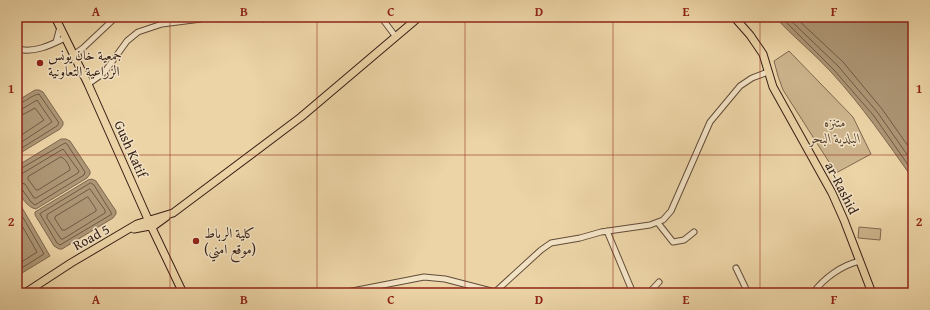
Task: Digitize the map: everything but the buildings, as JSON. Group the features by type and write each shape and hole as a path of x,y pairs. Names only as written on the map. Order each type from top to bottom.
{"main road":[{"name":"Gush Katif","path":"55,17 88,84 183,293"},
{"path":"396,37 419,17"},
{"name":"ar-Rashid","path":"734,17 750,35 763,54 773,87 832,193 872,293"},
{"name":"Road 5","path":"25,293 70,263 119,236 173,213 301,117 396,37"}],"street":[{"path":"73,56 84,48 116,17"},
{"path":"88,84 101,76 127,41 138,32 162,24 208,17"},
{"path":"381,17 396,37"},
{"path":"56,42 60,27"},
{"path":"17,49 31,51 65,38"},
{"path":"342,293 424,277 440,278 495,292 541,250 551,243 608,231 658,223 668,216 671,211 710,122 740,86 752,78 768,72"},
{"path":"658,223 673,242 684,240 694,232"},
{"path":"608,231 633,293"},
{"path":"812,293 837,271 848,264 860,261"},
{"path":"736,268 748,293"},
{"path":"649,293 659,282"}],"green space":[{"name":"متنزه البلدية البحر","path":"789,51 853,117 871,154 836,173 783,90 774,61"},
{"path":"859,227 881,229 880,240 858,238"}],"water":[{"path":"775,17 913,17 913,179 854,98 825,66"},
{"path":"35,90 43,92 63,122 63,125 60,129 17,155 17,101"},
{"path":"61,139 70,141 90,171 90,174 87,178 36,209 33,208 20,195 16,187 17,166"},
{"path":"92,179 96,181 116,211 116,214 113,218 62,249 59,249 54,246 35,215 35,212"},
{"path":"17,199 50,256 17,276"}],"place":[{"name":"جمعية خان يونس الزراعية التعاونية","path":"40,63"},
{"name":"كلية الرباط (موقع امني)","path":"196,241"}]}
